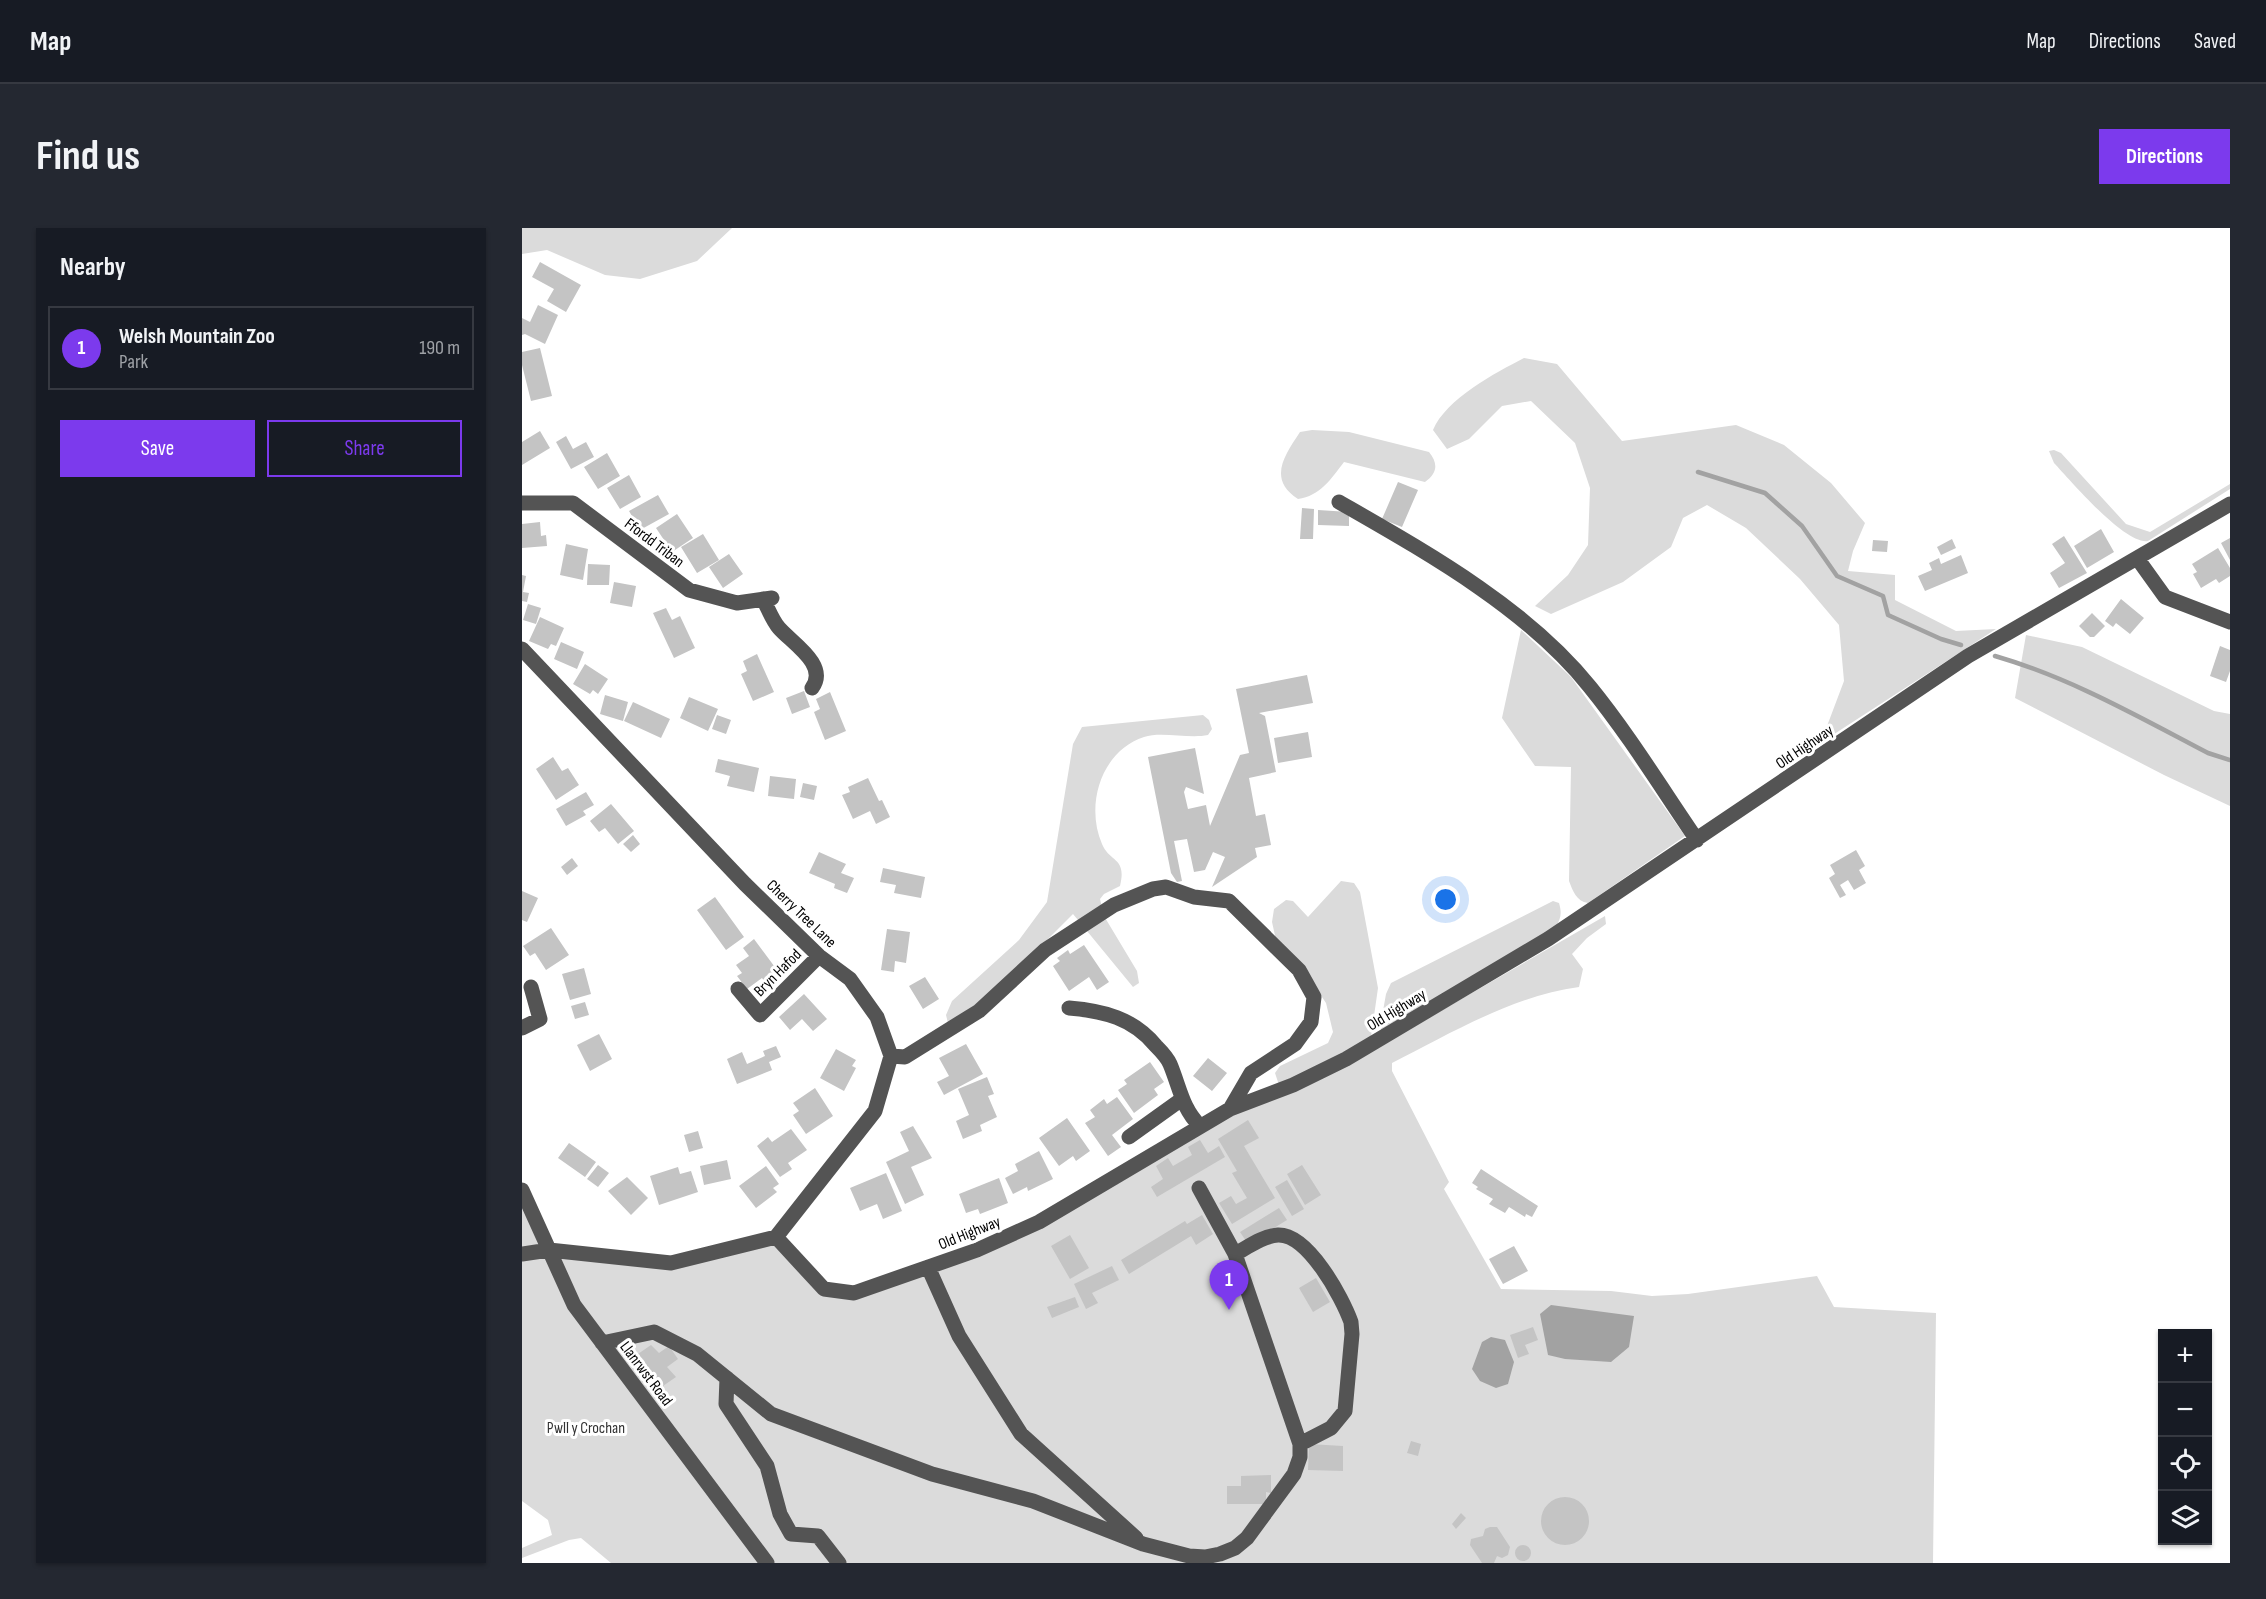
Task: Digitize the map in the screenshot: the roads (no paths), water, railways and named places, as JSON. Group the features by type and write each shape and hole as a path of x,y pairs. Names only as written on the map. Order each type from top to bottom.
{"street":[{"path":"1339,502 1410,543 1507,608 1560,654 1591,687 1697,840"},
{"name":"Ffordd Triban","path":"522,503 573,503 689,590 737,603 767,598 777,626 809,658 816,673 816,683 812,688"},
{"name":"Old Highway","path":"776,1237 824,1289 854,1293 977,1250 1039,1222 1230,1109 1293,1085 1354,1055 1548,939 1968,656 2230,504"},
{"path":"2137,558 2165,597 2230,622"},
{"name":"Cherry Tree Lane","path":"522,649 745,884 819,956 850,980 877,1017 891,1056"},
{"path":"522,1254 549,1250 671,1263 776,1237 875,1111 891,1056 904,1057 980,1011 1045,951 1114,905 1153,889 1166,887 1194,897 1229,901 1299,970 1314,997 1311,1022 1295,1044 1251,1073 1230,1109"},
{"name":"Bryn Hafod","path":"738,989 760,1015 819,956"},
{"path":"522,1028 540,1019 531,987"},
{"path":"1069,1008 1095,1010 1126,1019 1148,1035 1169,1061 1188,1114 1200,1126"},
{"path":"1129,1137 1182,1099"},
{"path":"602,1343 654,1332 697,1354 771,1414 932,1474 1033,1501 1143,1544 1205,1557 1235,1548 1257,1527 1294,1474 1300,1457 1300,1444 1235,1254 1200,1188"},
{"name":"Llanrwst Road","path":"522,1190 574,1305 767,1563"},
{"path":"1235,1254 1277,1235 1298,1240 1313,1257 1351,1322 1352,1334 1345,1411 1331,1428 1300,1444"},
{"path":"928,1267 959,1336 1021,1434 1143,1544"},
{"path":"727,1378 726,1404 767,1466 780,1514 791,1534 818,1536 824,1541 838,1563"}],"waterway":[{"path":"1698,472 1765,493 1802,526 1837,576 1883,596 1888,615 1941,639 1961,645"},
{"path":"1995,656 2051,675 2130,712 2208,753 2230,760"}],"place":[{"name":"Welsh Mountain Zoo","path":"1229,1310"}],"park label":[{"name":"Pwll y Crochan","path":"586,1427"}]}
